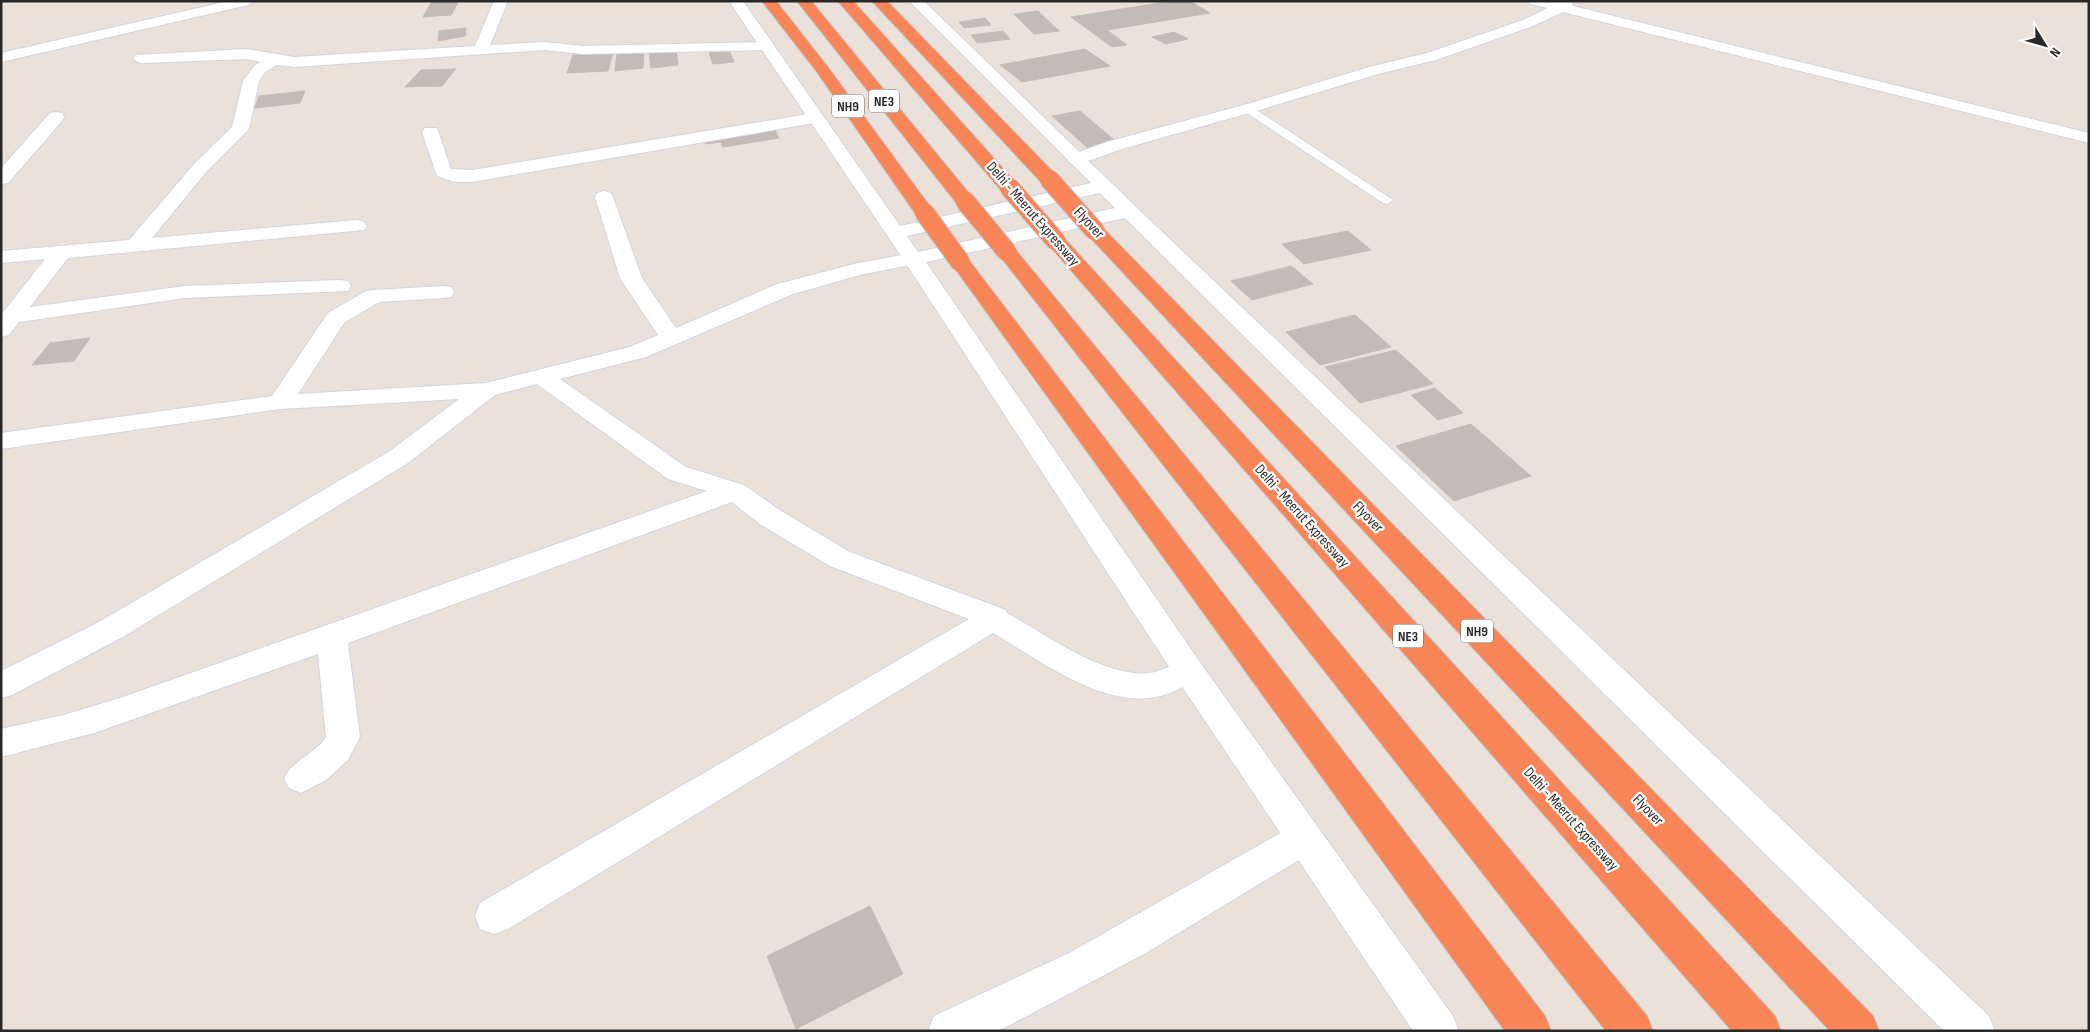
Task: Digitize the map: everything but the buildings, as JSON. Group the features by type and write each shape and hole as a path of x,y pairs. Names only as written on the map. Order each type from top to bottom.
{"highway":[{"name":"NH9","path":"769,1 822,69 961,263 1530,1031"},
{"name":"NE3","path":"804,1 1632,1031"},
{"name":"Delhi - Meerut Expressway","path":"845,1 1056,241 1760,1031"},
{"name":"Flyover","path":"879,1 1858,1031"}],"street":[{"path":"1,48 213,1"},
{"path":"1,58 248,1"},
{"path":"482,49 501,1"},
{"path":"736,1 814,118 914,259 1188,670 1438,1031"},
{"path":"916,1 1129,211 1974,1031"},
{"path":"1535,1 1569,4 2089,138"},
{"path":"1076,159 1116,145 1248,109 1374,70 1431,57 1528,23 1569,4"},
{"path":"142,58 247,54 294,62 545,46 583,50 766,46"},
{"path":"134,247 201,167 240,129 251,81 258,69 274,60"},
{"path":"1,179 56,117"},
{"path":"431,132 443,172 455,176 472,176 814,118"},
{"path":"894,233 1104,186"},
{"path":"604,197 632,278 671,338"},
{"path":"1,441 280,402 486,390 638,352 785,290 858,269 914,259 1129,211"},
{"path":"1,257 134,247 357,226"},
{"path":"7,323 62,252"},
{"path":"7,323 185,292 340,286"},
{"path":"280,402 336,318 374,296 443,292"},
{"path":"542,377 677,473 735,491 771,518 840,559 995,618 1087,673 1123,686 1155,686 1188,670"},
{"path":"1,686 110,630 399,457 486,390"},
{"path":"1,744 30,738 101,717 332,637 735,491"},
{"path":"494,916 995,618"},
{"path":"301,778 324,764 339,748 343,737 332,637"},
{"path":"949,1031 1010,1006 1181,912 1304,838"}],"lane":[{"path":"1248,109 1387,200"}]}
